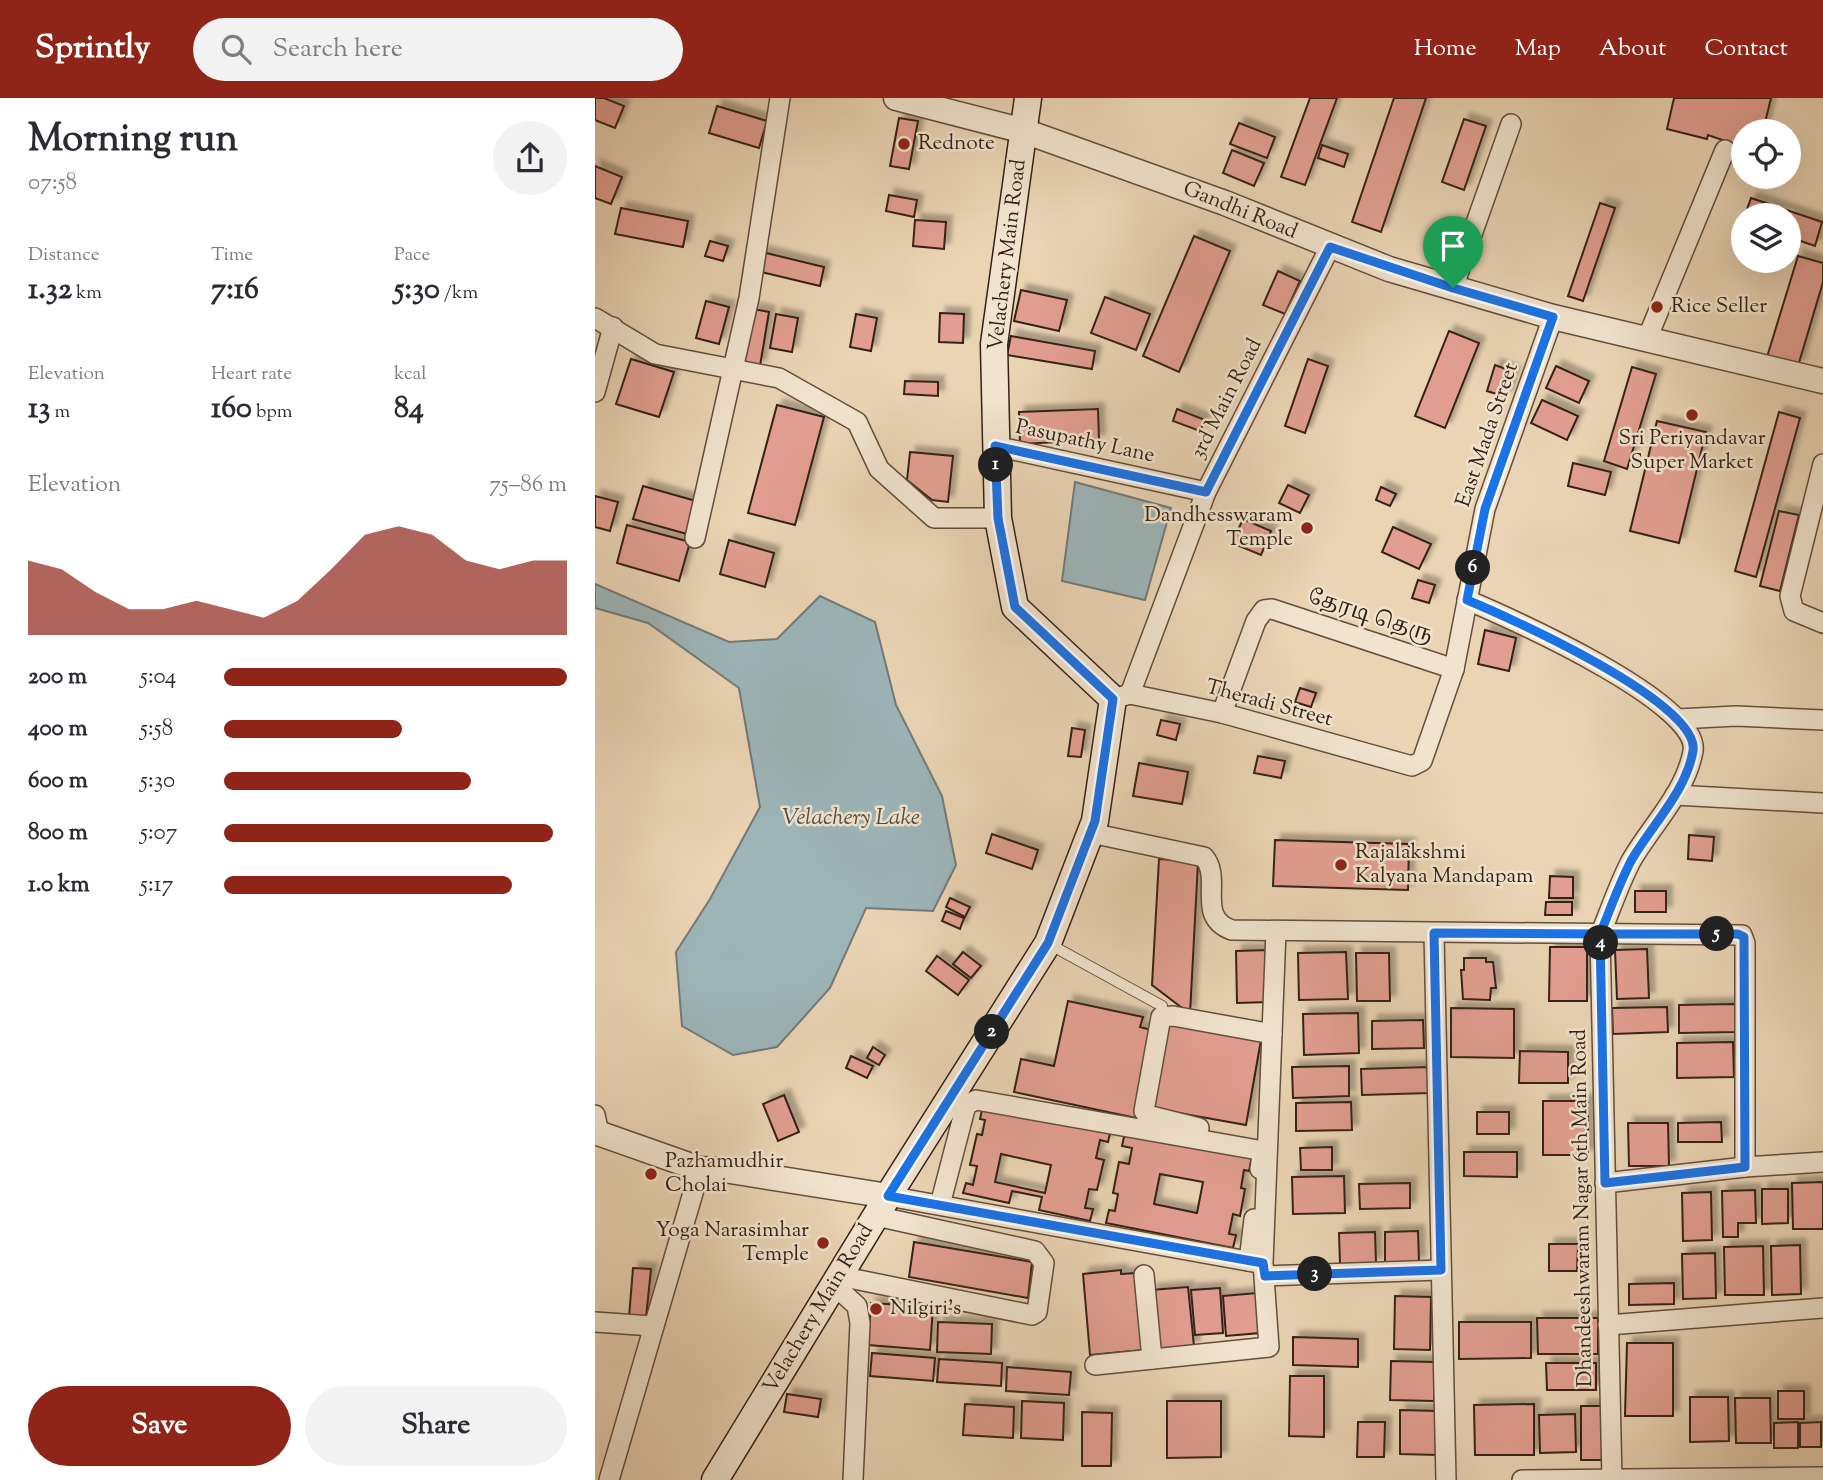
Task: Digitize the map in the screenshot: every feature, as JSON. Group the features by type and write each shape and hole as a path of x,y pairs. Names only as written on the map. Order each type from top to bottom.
{"main road":[{"name":"Velachery Main Road","path":"715,1480 882,1206 1048,943 1091,833 1121,696 1015,607 998,518 994,344 1028,98"}],"street":[{"path":"695,538 749,298 780,98"},
{"name":"Gandhi Road","path":"896,98 1024,131 1225,203 1330,247 1453,288 1553,317 1823,380"},
{"path":"1453,288 1511,124"},
{"path":"1647,339 1725,150"},
{"name":"3rd Main Road","path":"1121,696 1206,492 1330,247"},
{"name":"East Mada Street","path":"1412,766 1424,757 1454,669 1485,509 1553,317"},
{"path":"595,318 655,354 779,378 857,422 879,469 935,518 998,518"},
{"path":"595,392 613,327"},
{"name":"Pasupathy Lane","path":"995,446 1206,492"},
{"path":"1823,464 1790,596 1794,611 1823,623"},
{"path":"1467,600 1580,652 1678,719 1694,738 1693,752 1675,795 1631,862 1600,934"},
{"name":"தேரடி தெரு","path":"1222,713 1256,621 1265,610 1272,609 1454,669"},
{"name":"Theradi Street","path":"1121,696 1222,713 1412,766"},
{"path":"1678,719 1736,716 1823,720"},
{"path":"1675,795 1823,803"},
{"path":"1091,833 1204,857 1210,865 1210,908 1223,927 1232,930 1738,934 1744,937 1745,1167"},
{"path":"1259,1267 1268,1145 1276,931"},
{"path":"1434,933 1446,1480"},
{"name":"Dhandeeshwaram Nagar 6th Main Road","path":"1600,934 1612,1479"},
{"path":"1268,1145 1147,1115 1143,1106 1161,1017 1173,1016 1272,1034"},
{"path":"940,1206 966,1105 976,1100 1258,1150 1262,1155 1259,1267 1269,1347 1095,1365"},
{"path":"596,1127 700,1169 725,1170 882,1206 1035,1251 1044,1263 1037,1312 1032,1315 837,1280"},
{"path":"1605,1183 1745,1167 1823,1162"},
{"path":"609,1480 700,1169"},
{"path":"882,1206 940,1206 1259,1267 1441,1270"},
{"path":"1145,1275 1152,1359"},
{"path":"837,1280 857,1306 860,1323 853,1480"},
{"path":"1608,1325 1823,1308"},
{"path":"595,1322 652,1326"},
{"path":"1522,1480 1823,1477"}],"lane":[{"path":"1048,943 1162,1006"}],"water":[{"path":"1075,482 1171,508 1145,600 1062,581"},
{"name":"Velachery Lake","path":"595,584 729,642 777,639 820,596 875,622 896,705 942,796 956,865 933,911 866,908 830,988 777,1047 733,1055 682,1026 676,952 710,899 760,807 739,688 648,623 595,608"}],"building":[{"path":"595,98 604,98 624,106 615,128 595,120"},
{"path":"1310,98 1337,98 1305,185 1281,177"},
{"path":"1394,98 1426,98 1381,232 1352,222"},
{"path":"1674,98 1771,98 1766,119 1731,119 1731,143 1708,135 1707,139 1667,129"},
{"path":"717,106 767,121 759,148 709,133"},
{"name":"Rednote","path":"899,118 918,121 909,169 890,166"},
{"path":"1464,119 1486,126 1464,190 1442,182"},
{"path":"1239,123 1275,137 1267,158 1230,144"},
{"path":"1322,145 1348,154 1344,167 1318,158"},
{"path":"1232,150 1264,163 1254,186 1223,173"},
{"path":"595,166 622,177 611,204 595,198"},
{"path":"889,195 917,200 914,217 886,211"},
{"path":"1751,198 1766,203 1749,203"},
{"path":"1600,203 1615,208 1583,301 1568,296"},
{"path":"621,208 688,221 683,247 615,234"},
{"path":"1801,215 1822,222 1815,246 1801,241"},
{"path":"915,220 946,222 944,249 913,246"},
{"path":"1194,236 1230,251 1179,372 1143,356"},
{"path":"710,241 728,246 723,261 705,256"},
{"path":"762,252 824,267 820,286 757,271"},
{"path":"1801,257 1823,263 1823,282 1798,366 1767,357 1793,273 1801,273"},
{"path":"1278,271 1300,281 1285,314 1263,305"},
{"path":"1021,290 1067,300 1059,331 1014,321"},
{"path":"1105,297 1150,314 1136,350 1091,333"},
{"path":"706,301 729,307 719,344 696,338"},
{"path":"754,309 769,312 760,366 744,363"},
{"path":"940,313 964,314 963,343 939,342"},
{"path":"776,314 798,318 792,352 770,348"},
{"path":"856,314 877,318 871,351 850,347"},
{"path":"1449,331 1479,343 1445,428 1415,416"},
{"path":"1011,336 1095,351 1092,369 1007,355"},
{"path":"631,359 674,372 659,417 616,404"},
{"path":"1308,359 1328,366 1305,433 1285,426"},
{"path":"1495,365 1514,372 1506,397 1487,391"},
{"path":"1556,366 1589,381 1579,403 1546,388"},
{"path":"1632,367 1656,374 1627,469 1604,461"},
{"path":"905,381 938,382 938,396 904,394"},
{"path":"1542,400 1578,416 1567,440 1531,423"},
{"path":"777,405 824,417 795,525 748,513"},
{"path":"1098,409 1099,440 1020,444 1019,412"},
{"path":"1177,409 1205,420 1200,431 1173,421"},
{"path":"1779,412 1800,418 1756,577 1735,571"},
{"path":"1657,421 1706,432 1679,543 1630,531"},
{"path":"910,452 953,456 948,502 932,500 907,480"},
{"path":"1573,463 1611,472 1605,495 1568,486"},
{"path":"1288,485 1309,495 1300,513 1279,503"},
{"path":"643,486 696,501 687,534 633,519"},
{"path":"1381,487 1396,494 1390,506 1376,500"},
{"path":"595,496 618,502 610,531 595,527"},
{"path":"1779,511 1799,515 1780,591 1760,586"},
{"path":"1243,519 1271,531 1261,555 1232,543"},
{"path":"627,525 690,542 679,581 617,563"},
{"path":"1393,527 1431,544 1419,569 1382,552"},
{"path":"729,540 774,553 765,587 720,574"},
{"path":"1418,580 1435,585 1429,603 1412,598"},
{"path":"1485,630 1516,638 1509,671 1478,664"},
{"path":"1300,688 1316,693 1311,707 1295,702"},
{"path":"1161,720 1180,724 1176,740 1157,735"},
{"path":"1072,728 1085,730 1081,757 1068,756"},
{"path":"1258,756 1285,761 1281,778 1254,773"},
{"path":"1139,763 1188,772 1182,804 1133,796"},
{"path":"992,834 1038,850 1032,869 986,853"},
{"path":"1689,835 1714,837 1712,861 1688,859"},
{"name":"Rajalakshmi Kalyana Mandapam","path":"1275,840 1409,844 1408,890 1273,886"},
{"path":"1159,859 1198,862 1190,1014 1152,985"},
{"path":"1550,876 1573,877 1573,898 1549,898"},
{"path":"1635,891 1666,891 1666,912 1635,912"},
{"path":"950,898 970,907 965,917 946,907"},
{"path":"1546,902 1572,902 1572,915 1545,915"},
{"path":"946,911 964,918 960,929 942,921"},
{"path":"1550,947 1587,947 1587,1001 1549,1001"},
{"path":"1647,949 1649,998 1617,999 1615,950"},
{"path":"1268,950 1269,1002 1237,1003 1236,951"},
{"path":"963,952 981,966 971,978 953,964"},
{"path":"1346,952 1348,999 1299,1000 1298,953"},
{"path":"1356,953 1389,953 1390,1001 1357,1001"},
{"path":"937,956 969,980 958,995 926,971"},
{"path":"1464,958 1486,958 1486,962 1493,962 1496,988 1491,988 1490,1000 1463,999 1461,970 1464,970"},
{"path":"1068,1001 1143,1017 1140,1027 1155,1031 1136,1118 1014,1092 1021,1059 1054,1066"},
{"path":"1735,1004 1736,1032 1679,1033 1679,1005"},
{"path":"1667,1007 1668,1032 1613,1034 1612,1008"},
{"path":"1451,1008 1514,1009 1514,1058 1451,1057"},
{"path":"1358,1013 1359,1053 1304,1055 1303,1014"},
{"path":"1423,1020 1424,1048 1372,1049 1372,1021"},
{"path":"1166,1023 1261,1040 1246,1125 1151,1108"},
{"path":"1733,1042 1734,1077 1677,1078 1677,1043"},
{"path":"873,1047 885,1055 879,1065 867,1058"},
{"path":"1520,1051 1568,1052 1568,1083 1519,1083"},
{"path":"851,1056 873,1066 867,1078 846,1068"},
{"path":"1349,1066 1349,1096 1293,1098 1292,1067"},
{"path":"1429,1067 1430,1093 1362,1095 1361,1069"},
{"path":"784,1095 799,1132 778,1141 763,1104"},
{"path":"1543,1101 1588,1101 1588,1155 1543,1155"},
{"path":"1351,1102 1352,1130 1296,1131 1296,1103"},
{"path":"983,1105 1110,1133 1108,1142 1100,1140 1096,1158 1104,1160 1097,1190 1089,1189 1085,1208 1093,1209 1090,1221 1039,1210 1042,1197 1012,1191 1009,1203 963,1193 966,1183 973,1185 977,1166 970,1165 977,1134 982,1135 985,1120 980,1119","holes":["1001,1154 1051,1165 1045,1193 995,1182"]},
{"path":"1477,1112 1509,1112 1509,1134 1477,1134"},
{"path":"1721,1122 1722,1142 1678,1142 1678,1123"},
{"path":"1628,1123 1668,1123 1669,1166 1629,1166"},
{"path":"1125,1132 1252,1156 1249,1171 1244,1170 1241,1188 1245,1189 1240,1216 1233,1214 1229,1234 1236,1235 1233,1248 1106,1223 1109,1210 1115,1211 1118,1194 1113,1193 1119,1162 1129,1164 1132,1148 1122,1146","holes":["1160,1174 1203,1182 1197,1213 1154,1204"]},
{"path":"1332,1147 1332,1170 1301,1170 1300,1148"},
{"path":"1464,1152 1517,1152 1517,1177 1464,1176"},
{"path":"1344,1176 1345,1213 1293,1214 1292,1177"},
{"path":"1823,1182 1823,1229 1793,1229 1792,1183"},
{"path":"1410,1183 1410,1208 1360,1209 1359,1184"},
{"path":"1762,1189 1788,1189 1788,1223 1762,1224"},
{"path":"1755,1190 1756,1223 1738,1223 1738,1237 1723,1237 1722,1191"},
{"path":"1711,1192 1712,1240 1683,1241 1682,1193"},
{"path":"1418,1231 1419,1262 1385,1263 1385,1232"},
{"path":"1375,1232 1376,1263 1340,1264 1339,1233"},
{"path":"914,1242 1032,1262 1028,1298 909,1277"},
{"path":"1549,1244 1578,1244 1577,1271 1549,1271"},
{"path":"1800,1245 1801,1294 1772,1295 1771,1246"},
{"path":"1763,1246 1764,1295 1725,1295 1724,1247"},
{"path":"1715,1253 1716,1298 1683,1299 1682,1254"},
{"path":"633,1268 651,1269 646,1318 629,1317"},
{"path":"1121,1270 1121,1274 1136,1273 1143,1350 1090,1355 1083,1274"},
{"path":"1674,1283 1674,1304 1629,1305 1629,1284"},
{"path":"1188,1287 1194,1346 1156,1349 1151,1290"},
{"path":"1220,1288 1223,1333 1195,1335 1191,1290"},
{"path":"1257,1293 1260,1333 1226,1336 1223,1296"},
{"path":"1395,1296 1431,1297 1430,1350 1394,1349"},
{"path":"871,1303 933,1307 930,1350 868,1345"},
{"path":"1537,1318 1598,1318 1598,1354 1538,1354"},
{"path":"938,1322 992,1324 991,1354 937,1352"},
{"path":"1459,1322 1531,1322 1531,1358 1459,1359"},
{"path":"1293,1337 1358,1339 1358,1367 1293,1365"},
{"path":"1627,1343 1673,1343 1673,1416 1625,1416"},
{"path":"872,1353 935,1358 933,1381 870,1376"},
{"path":"939,1359 1002,1363 1001,1386 937,1382"},
{"path":"1391,1361 1435,1362 1434,1401 1390,1400"},
{"path":"1546,1363 1596,1363 1596,1390 1547,1390"},
{"path":"1007,1367 1071,1372 1069,1395 1006,1391"},
{"path":"1290,1376 1324,1376 1324,1437 1289,1436"},
{"path":"1778,1391 1804,1391 1804,1419 1778,1419"},
{"path":"787,1394 821,1399 818,1417 784,1412"},
{"path":"1690,1397 1728,1397 1729,1441 1690,1442"},
{"path":"1735,1398 1770,1398 1771,1443 1736,1443"},
{"path":"1022,1401 1064,1403 1063,1440 1021,1438"},
{"path":"1167,1401 1221,1401 1221,1457 1167,1458"},
{"path":"965,1404 1014,1407 1013,1438 963,1435"},
{"path":"1534,1404 1534,1455 1475,1455 1474,1405"},
{"path":"1581,1406 1602,1406 1603,1460 1581,1460"},
{"path":"1400,1410 1439,1411 1438,1455 1400,1454"},
{"path":"1082,1412 1112,1413 1111,1466 1082,1466"},
{"path":"1575,1414 1576,1452 1540,1453 1539,1415"},
{"path":"1358,1422 1385,1422 1384,1457 1357,1457"},
{"path":"1798,1422 1798,1448 1774,1448 1774,1423"},
{"path":"1821,1422 1821,1447 1800,1447 1800,1423"}],"place":[{"name":"Rednote","path":"904,144"},
{"name":"Rice Seller","path":"1657,307"},
{"name":"Sri Periyandavar Super Market","path":"1692,415"},
{"name":"Dandhesswaram Temple","path":"1307,528"},
{"name":"Rajalakshmi Kalyana Mandapam","path":"1341,865"},
{"name":"Pazhamudhir Cholai","path":"651,1174"},
{"name":"Yoga Narasimhar Temple","path":"823,1243"},
{"name":"Nilgiri's","path":"876,1309"}],"route":[{"path":"1453,288 1389,269 1330,247 1206,492 995,446 998,518 1015,607 1113,699 1111,734 1095,821 1048,943 888,1196 1263,1263 1265,1276 1441,1270 1434,933 1600,934 1605,1183 1745,1167 1744,937 1738,934 1600,934 1631,862 1675,795 1693,752 1694,738 1688,727 1652,699 1580,652 1533,628 1467,600 1485,509 1553,317 1453,288"}]}
